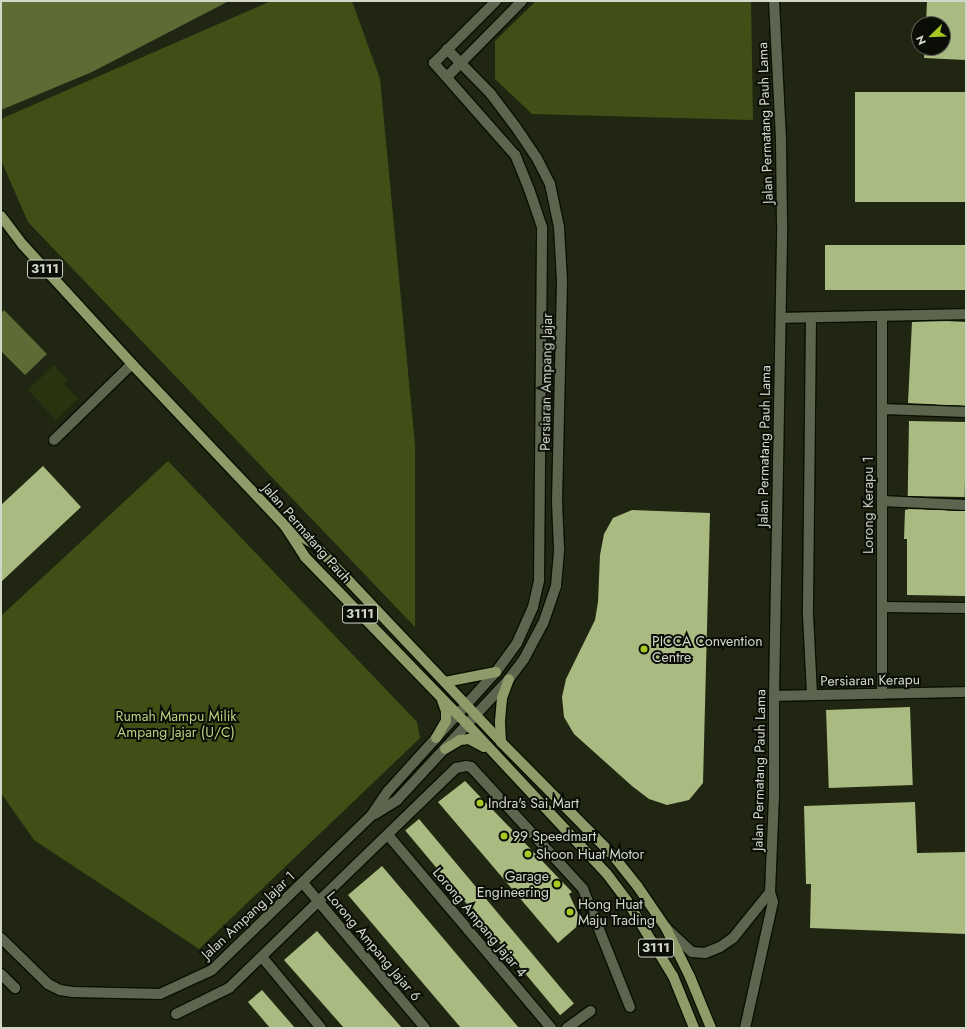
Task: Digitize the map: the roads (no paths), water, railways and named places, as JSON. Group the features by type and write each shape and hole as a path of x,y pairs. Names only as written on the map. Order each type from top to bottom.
{"main road":[{"name":"Jalan Permatang Pauh","path":"1,216 23,245 132,364 285,526 305,557 458,714 608,874 627,901 673,976 694,1028"},
{"path":"285,526 315,545 501,742 611,853 638,886 666,928 690,977 711,1028"},
{"path":"445,682 496,672"},
{"path":"501,742 500,721 502,698 509,679"},
{"path":"436,738 446,721 446,711 441,698"},
{"path":"445,749 460,740 469,739 493,752"}],"street":[{"path":"447,49 496,1"},
{"path":"447,77 522,1"},
{"name":"Jalan Permatang Pauh Lama","path":"745,1028 773,902 770,892 774,796 774,696 782,224 781,139 774,1"},
{"name":"Persiaran Ampang Jajar","path":"458,714 496,672 517,643 532,607 539,580 542,227 530,189 515,155 434,63 447,49 491,94 536,157 550,184 558,227 562,281 557,502 559,548 556,586 543,624 524,659 509,679 467,724"},
{"path":"781,318 966,314"},
{"name":"Lorong Kerapu 1","path":"882,316 882,694"},
{"path":"811,318 808,615 812,695"},
{"path":"54,440 132,364"},
{"path":"882,409 966,412"},
{"path":"882,501 966,505"},
{"path":"882,607 966,608"},
{"name":"Persiaran Kerapu","path":"774,696 966,692"},
{"name":"Jalan Ampang Jajar 1","path":"1,938 36,974 48,984 60,990 73,992 160,994 212,970 371,816 388,791 458,714"},
{"name":"Jalan Ampang Jajar 1","path":"371,816 397,800 467,724"},
{"path":"176,1014 229,988 456,768 471,767 583,889 630,1007"},
{"name":"Lorong Ampang Jajar 4","path":"388,835 551,1028"},
{"name":"Lorong Ampang Jajar 6","path":"303,883 425,1028"},
{"path":"666,928 692,952 705,953 720,947 733,938 770,892"},
{"path":"262,957 321,1028"},
{"path":"1,974 14,988"},
{"path":"567,1028 590,1012"}],"place":[{"name":"PICCA Convention Centre","path":"644,649"},
{"name":"Indra's Sai Mart","path":"480,803"},
{"name":"99 Speedmart","path":"504,836"},
{"name":"Shoon Huat Motor","path":"528,854"},
{"name":"Garage Engineering","path":"557,884"},
{"name":"Hong Huat Maju Trading","path":"570,912"}],"park label":[{"name":"Rumah Mampu Milik Ampang Jajar (U/C)","path":"176,724"}]}
